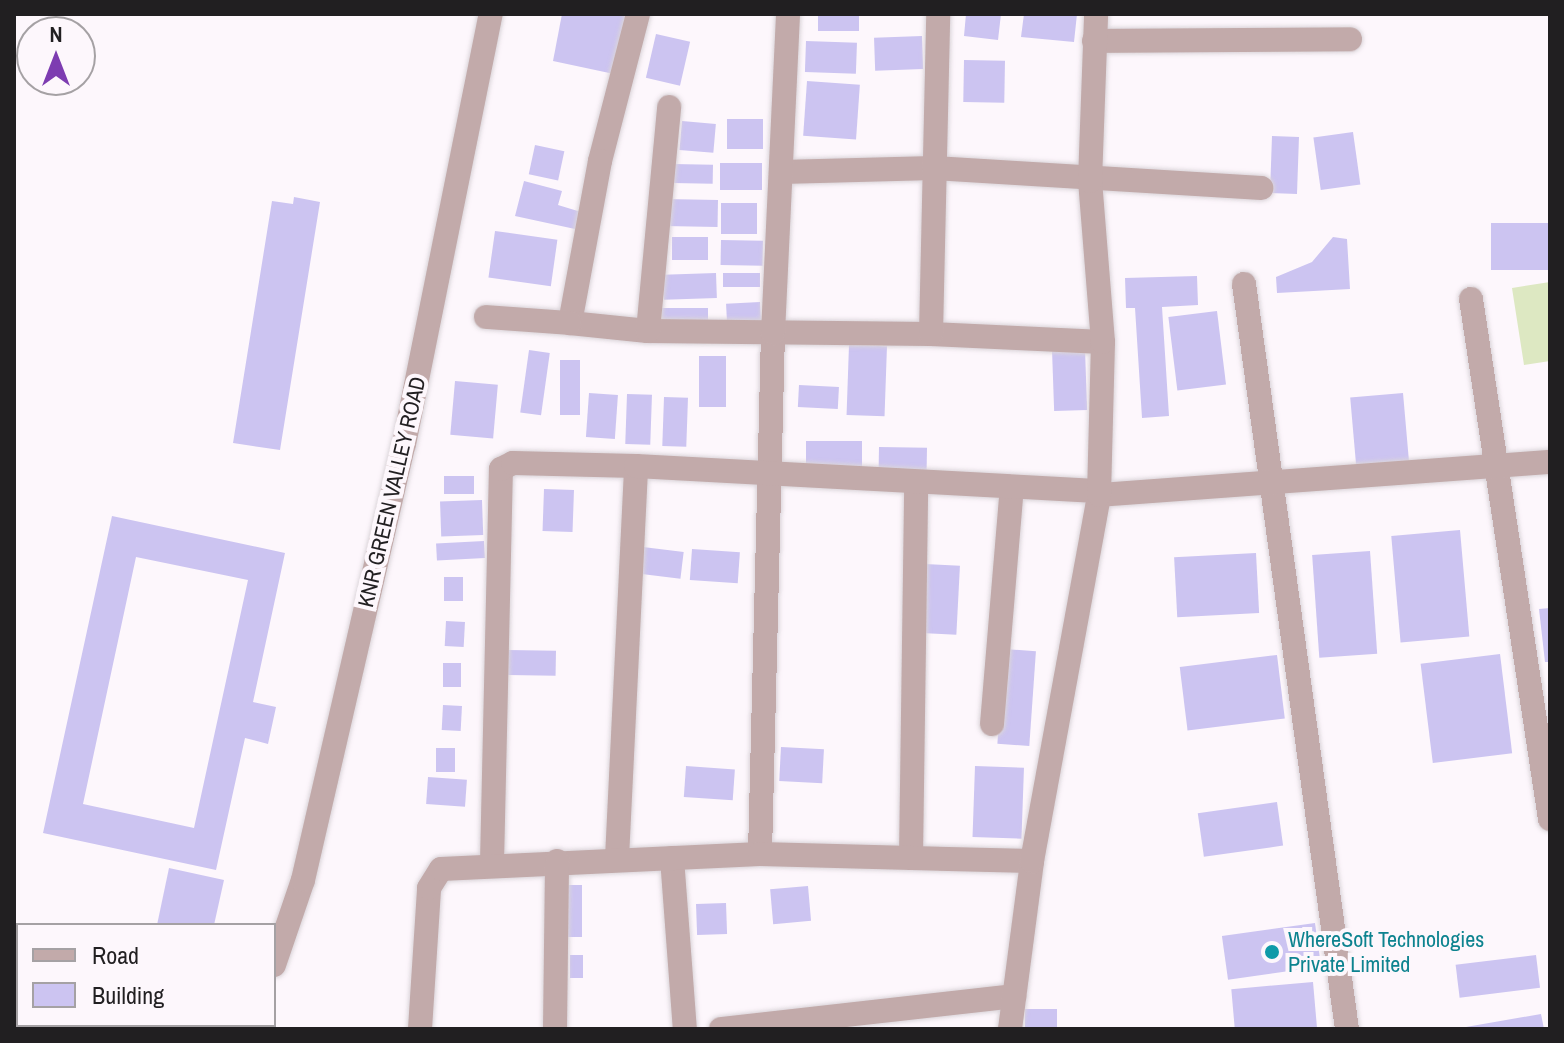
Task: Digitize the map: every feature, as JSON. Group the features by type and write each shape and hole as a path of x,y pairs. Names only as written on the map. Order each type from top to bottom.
{"street":[{"name":"KNR GREEN VALLEY ROAD","path":"276,959 303,880 397,475 491,14"},
{"path":"570,323 600,161 638,14"},
{"path":"760,854 773,333 788,14"},
{"path":"931,334 938,14"},
{"path":"1010,1029 1032,861 1097,493 1103,342 1090,181 1096,14"},
{"path":"1094,41 1350,39"},
{"path":"648,331 669,107"},
{"path":"781,172 934,168 1090,181 1261,188"},
{"path":"1244,284 1347,1029"},
{"path":"1471,299 1550,819"},
{"path":"486,317 648,331 931,334 1103,342"},
{"path":"492,863 501,469 513,463 636,466 1097,493 1550,462"},
{"path":"617,858 636,466"},
{"path":"911,858 916,483"},
{"path":"992,724 1012,488"},
{"path":"420,1029 429,888 441,869 492,863 760,854 1032,861"},
{"path":"672,858 685,1029"},
{"path":"555,1029 557,861"},
{"path":"721,1029 788,1025 1014,996"}],"green space":[{"path":"1550,282 1550,361 1524,365 1512,288"}],"building":[{"path":"562,14 627,14 614,74 553,61"},
{"path":"818,14 859,14 859,31 818,31"},
{"path":"966,14 1001,14 998,40 964,36"},
{"path":"1024,14 1077,14 1074,42 1021,37"},
{"path":"656,34 690,42 680,86 646,78"},
{"path":"922,36 923,69 875,71 874,38"},
{"path":"806,41 857,43 856,74 805,72"},
{"path":"964,60 1005,61 1004,103 963,102"},
{"path":"807,81 860,85 856,140 803,136"},
{"path":"727,119 763,119 763,149 727,149"},
{"path":"682,121 716,124 713,153 679,150"},
{"path":"1353,132 1360,184 1321,190 1313,138"},
{"path":"1272,136 1299,137 1297,194 1270,193"},
{"path":"535,145 564,151 558,181 529,174"},
{"path":"720,163 762,163 762,190 720,190"},
{"path":"673,164 713,165 713,184 673,183"},
{"path":"524,181 562,191 558,205 581,212 575,229 515,216"},
{"path":"294,197 320,202 280,450 233,443 272,201 293,204"},
{"path":"665,199 718,200 718,227 665,226"},
{"path":"721,203 757,203 757,234 721,234"},
{"path":"1491,223 1550,223 1550,270 1491,270"},
{"path":"495,231 557,240 551,286 488,278"},
{"path":"672,237 708,237 708,260 672,260"},
{"path":"1333,237 1347,239 1350,289 1277,293 1276,277 1312,262"},
{"path":"721,240 763,241 763,266 721,265"},
{"path":"716,273 717,298 664,300 663,275"},
{"path":"723,273 760,273 760,287 723,287"},
{"path":"1197,276 1198,305 1162,307 1169,416 1142,418 1135,308 1126,308 1125,278"},
{"path":"760,302 761,323 727,325 726,304"},
{"path":"662,308 708,308 708,324 662,324"},
{"path":"1217,311 1226,384 1177,390 1168,317"},
{"path":"849,345 887,346 885,416 847,415"},
{"path":"1085,349 1087,410 1054,411 1052,350"},
{"path":"529,350 550,353 541,415 520,412"},
{"path":"699,356 726,356 726,407 699,407"},
{"path":"560,360 580,360 580,415 560,415"},
{"path":"455,381 498,385 493,439 450,435"},
{"path":"799,385 839,387 838,409 798,407"},
{"path":"589,393 618,395 615,439 586,437"},
{"path":"1403,393 1409,461 1356,465 1350,398"},
{"path":"627,394 652,395 650,445 625,444"},
{"path":"664,397 688,398 686,447 662,446"},
{"path":"806,441 862,441 862,471 806,471"},
{"path":"879,447 927,448 927,472 879,471"},
{"path":"444,476 474,476 474,494 444,494"},
{"path":"544,489 574,490 573,532 543,531"},
{"path":"482,500 483,535 441,536 440,501"},
{"path":"112,516 285,553 253,702 276,707 268,744 245,738 216,870 43,833","holes":["136,557 248,580 194,828 83,804"]},
{"path":"1460,530 1469,637 1401,643 1391,536"},
{"path":"484,541 485,558 437,560 436,544"},
{"path":"643,547 684,552 680,579 640,574"},
{"path":"692,549 740,552 738,583 690,580"},
{"path":"1370,551 1377,654 1319,658 1312,555"},
{"path":"1256,553 1259,613 1177,617 1174,557"},
{"path":"925,564 960,566 956,635 921,633"},
{"path":"444,577 463,577 463,601 444,601"},
{"path":"1550,608 1550,662 1545,662 1539,609"},
{"path":"446,621 465,622 464,647 445,646"},
{"path":"1004,649 1036,651 1029,746 997,744"},
{"path":"508,650 556,651 556,676 508,675"},
{"path":"1500,654 1512,753 1433,763 1421,664"},
{"path":"1277,655 1285,719 1188,730 1180,667"},
{"path":"443,663 461,663 461,687 443,687"},
{"path":"443,705 462,706 461,731 442,730"},
{"path":"781,747 824,749 822,783 779,781"},
{"path":"436,748 455,748 455,772 436,772"},
{"path":"686,766 735,769 733,800 684,797"},
{"path":"975,766 1024,768 1021,839 973,837"},
{"path":"428,777 467,780 465,807 426,804"},
{"path":"1277,802 1283,846 1204,857 1198,813"},
{"path":"169,868 224,880 214,923 157,923"},
{"path":"567,885 582,885 582,937 567,937"},
{"path":"808,886 811,921 773,924 770,889"},
{"path":"726,903 727,934 697,935 696,904"},
{"name":"WhereSoft Technologies Private Limited","path":"1315,923 1321,967 1228,980 1222,936"},
{"path":"570,955 583,955 583,978 570,978"},
{"path":"1536,955 1540,988 1460,998 1456,965"},
{"path":"1313,982 1317,1029 1235,1029 1231,989"},
{"path":"1025,1009 1057,1009 1057,1029 1025,1029"},
{"path":"1541,1014 1544,1029 1466,1029 1466,1027"}],"place":[{"name":"WhereSoft Technologies Private Limited","path":"1272,952"}]}
